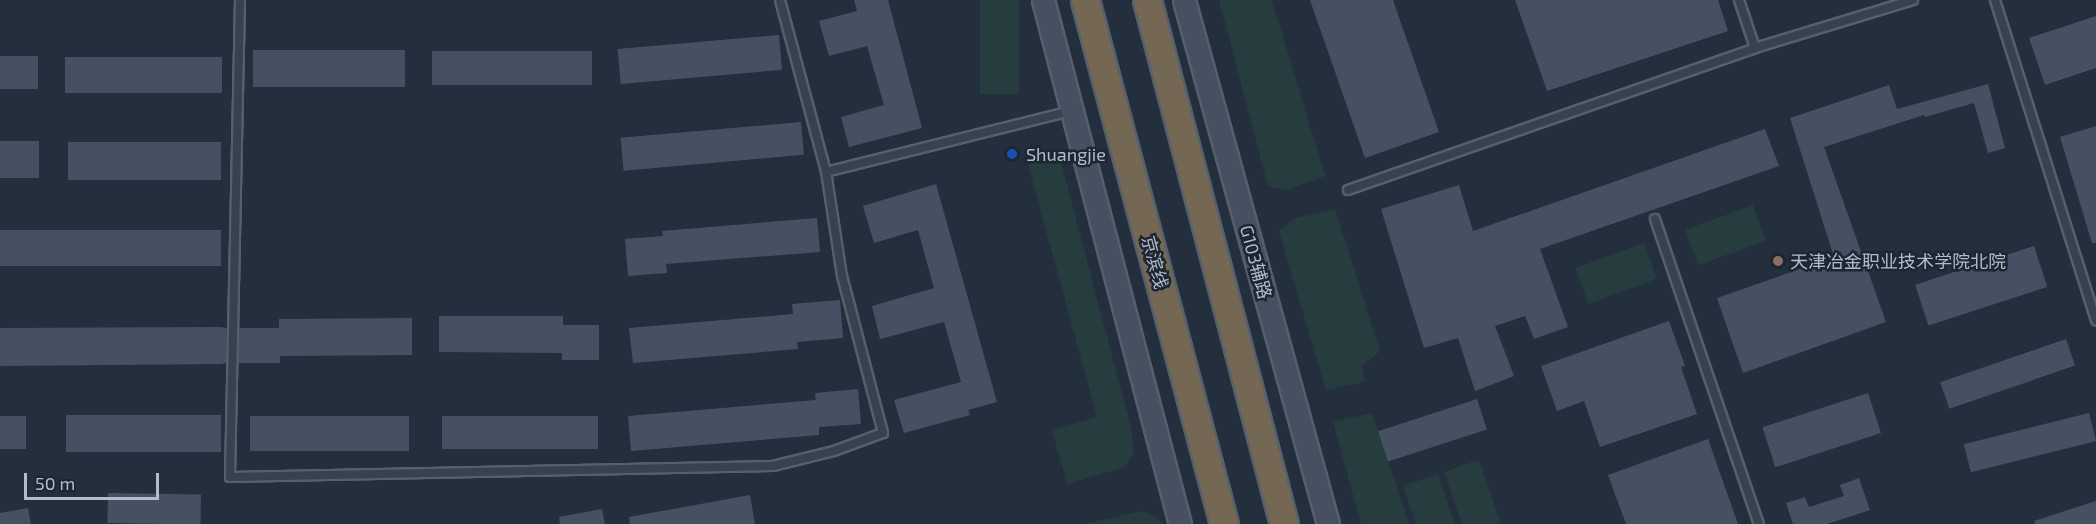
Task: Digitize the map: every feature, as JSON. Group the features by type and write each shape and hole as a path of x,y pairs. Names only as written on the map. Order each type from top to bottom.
{"highway":[{"name":"京滨线","path":"1085,0 1224,524"},
{"path":"1147,0 1284,524"}],"street":[{"path":"1043,0 1180,524"},
{"name":"G103辅路","path":"1184,0 1328,524"}],"lane":[{"path":"240,0 230,477 773,465 834,452 883,433 842,276 826,172 780,0"},
{"path":"1739,0 1755,48"},
{"path":"1348,190 1755,48 1912,0"},
{"path":"1995,0 2096,320"},
{"path":"826,172 1072,111"},
{"path":"1655,219 1759,524"}],"green space":[{"path":"980,0 1019,0 1019,94 980,94"},
{"path":"1219,0 1272,0 1325,176 1287,190 1268,186"},
{"path":"1058,151 1131,427 1134,453 1125,467 1067,484 1052,430 1097,417 1026,157"},
{"path":"1753,205 1766,241 1698,265 1685,230"},
{"path":"1335,209 1380,351 1362,366 1365,382 1326,390 1279,231 1295,218"},
{"path":"1644,243 1657,279 1588,304 1575,268"},
{"path":"1372,413 1409,524 1361,524 1333,422"},
{"path":"1479,460 1501,524 1462,524 1444,472"},
{"path":"1438,474 1455,524 1416,524 1403,486"},
{"path":"1142,511 1159,518 1161,524 1085,524"}],"building":[{"path":"854,0 888,0 922,128 849,147 841,117 884,105 867,46 829,56 819,21 857,11"},
{"path":"1310,0 1393,0 1439,132 1365,158"},
{"path":"1515,0 1718,0 1728,31 1547,91"},
{"path":"2096,16 2096,68 2045,85 2029,38"},
{"path":"779,35 782,70 621,84 618,49"},
{"path":"253,50 405,50 405,87 253,87"},
{"path":"432,51 592,51 592,85 432,85"},
{"path":"0,56 38,56 38,89 0,89"},
{"path":"65,57 222,57 222,93 65,93"},
{"path":"1988,84 2005,148 1988,153 1974,103 1925,117 1924,115 1824,147 1886,322 1743,373 1717,298 1834,257 1790,118 1889,85 1897,109"},
{"path":"801,122 804,155 624,171 621,138"},
{"path":"2096,126 2096,243 2092,243 2060,137"},
{"path":"1765,129 1779,166 1540,249 1568,327 1534,339 1525,316 1495,326 1514,376 1475,391 1458,338 1424,348 1381,209 1459,185 1473,231"},
{"path":"0,141 39,141 39,178 0,178"},
{"path":"68,142 221,142 221,180 68,180"},
{"path":"936,184 997,402 968,410 970,415 904,433 894,400 961,382 944,322 880,339 872,306 934,288 918,230 874,243 863,206"},
{"path":"817,218 820,252 666,264 667,273 628,276 625,239 663,236 662,231"},
{"path":"0,230 221,230 221,266 0,266"},
{"path":"2034,246 2047,287 1928,326 1915,285"},
{"path":"840,300 843,338 797,342 798,349 633,363 629,328 793,314 792,304"},
{"path":"439,316 563,316 563,325 599,325 599,360 562,360 562,353 439,352"},
{"path":"412,318 412,355 280,356 280,363 238,363 239,328 279,328 279,319"},
{"path":"1669,321 1685,366 1681,367 1697,414 1600,447 1584,401 1557,411 1541,366"},
{"path":"0,328 227,328 226,363 221,364 0,366"},
{"path":"2066,339 2075,365 1949,409 1940,382"},
{"path":"858,389 861,424 819,427 819,435 631,451 628,416 816,400 815,393"},
{"path":"1868,393 1881,433 1775,467 1762,427"},
{"path":"1477,399 1487,429 1388,462 1378,431"},
{"path":"2089,413 2096,441 1971,472 1964,444"},
{"path":"66,415 221,415 221,452 66,452"},
{"path":"0,416 26,416 26,449 0,449"},
{"path":"250,416 409,416 409,451 250,451"},
{"path":"442,416 598,416 598,449 442,449"},
{"path":"1708,439 1738,524 1626,524 1608,475"},
{"path":"1859,478 1870,510 1827,524 1793,524 1786,503 1805,497 1809,507 1844,496 1840,485"},
{"path":"108,493 201,495 200,524 107,523"},
{"path":"750,495 755,524 630,524 629,517"},
{"path":"2096,501 2096,524 2035,524 2034,521"},
{"path":"28,508 31,524 0,524 0,513"},
{"path":"602,509 605,524 560,524 559,517"}],"place":[{"name":"Shuangjie","path":"1012,154"},
{"name":"天津冶金职业技术学院北院","path":"1778,261"}]}
